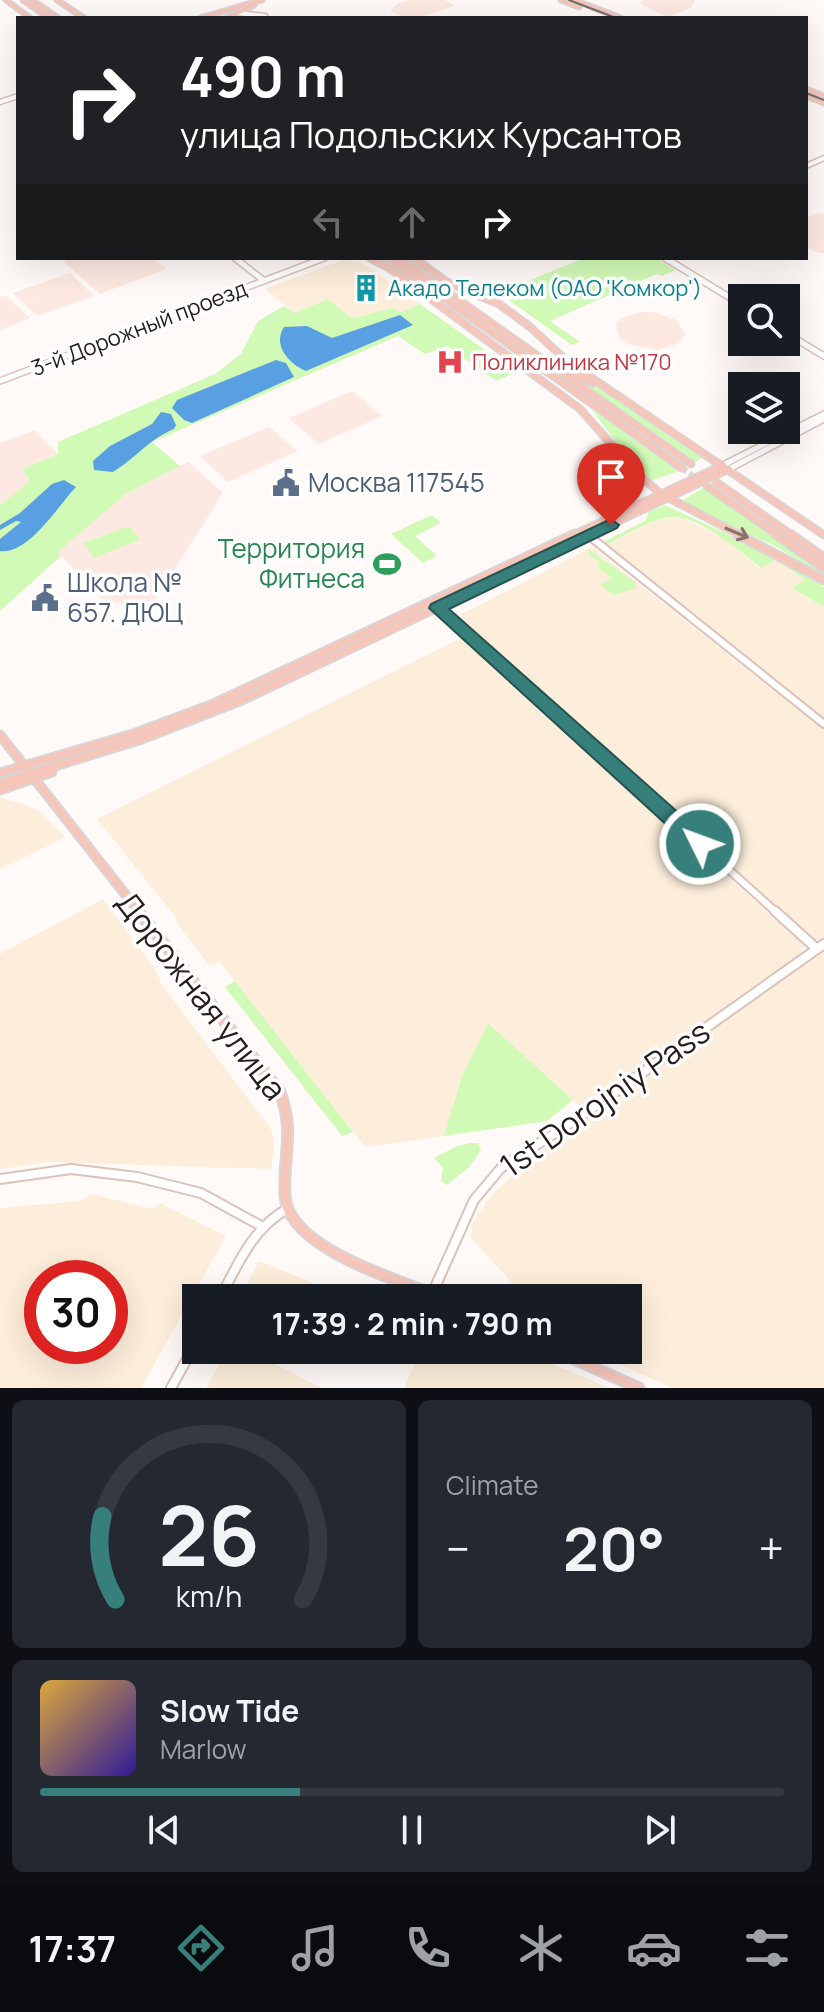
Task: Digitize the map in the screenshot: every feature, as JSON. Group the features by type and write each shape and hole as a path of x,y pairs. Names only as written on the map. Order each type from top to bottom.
{"main road":[{"path":"57,0 81,16"},
{"path":"230,16 263,0"},
{"path":"205,16 221,9 263,0"},
{"path":"561,0 602,16"},
{"path":"574,0 616,16"},
{"path":"4,1 27,16"},
{"path":"28,1 47,16"},
{"path":"28,1 54,16"},
{"path":"221,9 249,7"},
{"path":"374,260 425,285"},
{"path":"391,260 682,468"},
{"path":"402,260 691,464"},
{"path":"417,260 447,282 499,304 529,326 568,362 726,467 824,537"},
{"path":"389,268 600,427"},
{"path":"541,358 612,391"},
{"path":"576,393 632,469 664,496 782,553 824,580"},
{"path":"0,783 160,732 242,700 726,467"},
{"path":"716,482 824,558"},
{"path":"707,486 824,568"},
{"path":"573,539 588,535 664,496"},
{"path":"0,790 29,774 211,705 434,605"},
{"name":"Дорожная улица","path":"0,735 280,1092 291,1128 292,1144 285,1186 287,1209"},
{"path":"0,773 29,774"},
{"path":"287,1209 299,1229 313,1238 411,1284"},
{"path":"585,1364 639,1388"}],"street":[{"path":"249,7 265,16"},
{"path":"237,13 260,16"},
{"path":"238,260 263,280"},
{"name":"3-й Дорожный проезд","path":"0,381 318,260"},
{"path":"668,260 728,296"},
{"path":"800,341 824,356"},
{"path":"726,467 824,416"},
{"path":"588,535 824,724"},
{"path":"434,605 821,946"},
{"name":"1st Dorojniy Pass","path":"442,1284 474,1200 501,1168 580,1117 821,946"},
{"path":"0,1179 71,1169 137,1177 201,1193 261,1226"},
{"path":"228,1284 261,1226 272,1215 287,1209"},
{"path":"171,1388 184,1364"}],"shaded area":[{"path":"410,0 445,0 455,6 422,16 400,16 390,11 397,4"},
{"path":"644,0 695,0 691,8 670,16 639,3"},
{"path":"824,214 824,253 808,249 808,217"},
{"path":"155,260 166,269 100,294 63,261"},
{"path":"343,260 361,262 420,304 401,312 393,308 352,318 328,299 294,313 265,289"},
{"path":"70,273 94,296 37,316 13,293"},
{"path":"0,296 7,297 30,318 0,330"},
{"path":"654,312 676,320 685,333 682,340 657,350 628,344 619,338 616,324 621,318"},
{"path":"352,391 382,416 319,444 289,418"},
{"path":"269,427 297,451 228,482 200,456"},
{"path":"34,430 58,454 22,469 31,481 0,505 0,443"},
{"path":"188,462 223,493 149,609 102,600 58,552 126,494"},
{"path":"681,517 723,538 760,568 776,559 805,580 793,589 824,607 824,719 603,547 659,519"},
{"path":"592,547 806,716 809,714 824,726 824,939 814,940 456,617"},
{"path":"461,638 803,944 802,953 684,1041 584,1110 508,1041 462,1076 444,1136 365,1147 220,962 210,966 176,922 178,920 97,819"},
{"path":"0,797 37,809 65,837 0,869"},
{"path":"103,899 155,969 162,985 271,1129 274,1143 271,1169 49,1162 0,1169 0,954"},
{"path":"824,949 824,1388 672,1388 620,1364 642,1364 642,1284 513,1284 471,1238 473,1223 489,1198 528,1160"},
{"path":"92,1194 152,1209 160,1203 226,1236 199,1284 182,1284 182,1315 141,1388 0,1388 0,1208 80,1201"},
{"path":"259,1261 313,1283 313,1284 247,1284"},
{"path":"219,1364 275,1364 322,1388 206,1388"},
{"path":"415,1364 552,1364 609,1388 404,1388"}],"green space":[{"path":"579,260 659,260 676,270 662,276 657,274 550,321 580,342 572,345 499,293"},
{"path":"328,299 352,318 393,308 401,312 420,304 516,372 496,381 447,346 425,354 398,336 152,442 180,466 126,494 58,552 61,556 0,611 0,505 30,481 22,469 58,454 58,442 215,374 241,354 258,321 284,306 294,313"},
{"path":"580,381 601,388 703,457 696,462"},
{"path":"592,410 679,471 650,481 635,467"},
{"path":"704,487 703,490 707,489 824,571 824,577 775,546 679,503"},
{"path":"665,505 788,562 824,587 824,607 792,588 805,580 776,559 761,568 718,535 693,521 671,517 636,529 603,547 599,544 645,521 649,512"},
{"path":"432,515 441,523 415,536 437,556 423,563 391,534"},
{"path":"129,526 140,540 94,558 83,543"},
{"path":"589,550 635,582 637,588 614,595 600,585 612,578 597,567 600,562 588,554"},
{"path":"235,981 353,1132 342,1136 225,987"},
{"path":"488,1023 573,1100 547,1121 444,1136 462,1076"},
{"path":"478,1143 481,1150 469,1167 447,1185 441,1181 443,1168 434,1158 457,1146"}],"water":[{"path":"400,315 413,325 306,371 288,359 281,347 284,327 307,326 332,338"},
{"path":"276,360 286,363 294,377 192,423 172,408 177,400"},
{"path":"161,412 171,414 176,425 174,429 157,438 113,472 94,470 93,461 110,446 152,424"},
{"path":"64,480 76,487 43,526 22,545 0,551 0,539 21,522 16,521 0,530 0,525 20,513 52,484"}],"tunnel":[{"path":"682,468 700,481"}],"tram line":[{"path":"569,0 611,16"},
{"path":"808,94 824,100"}],"place":[{"name":"Акадо Телеком (ОАО 'Комкор')","path":"366,288"},
{"name":"Поликлиника №170","path":"450,362"},
{"name":"Москва 117545","path":"286,483"},
{"name":"Территория Фитнеса","path":"387,564"},
{"name":"Школа № 657. ДЮЦ","path":"45,598"}],"route":[{"path":"611,525 437,608 700,844"}]}
